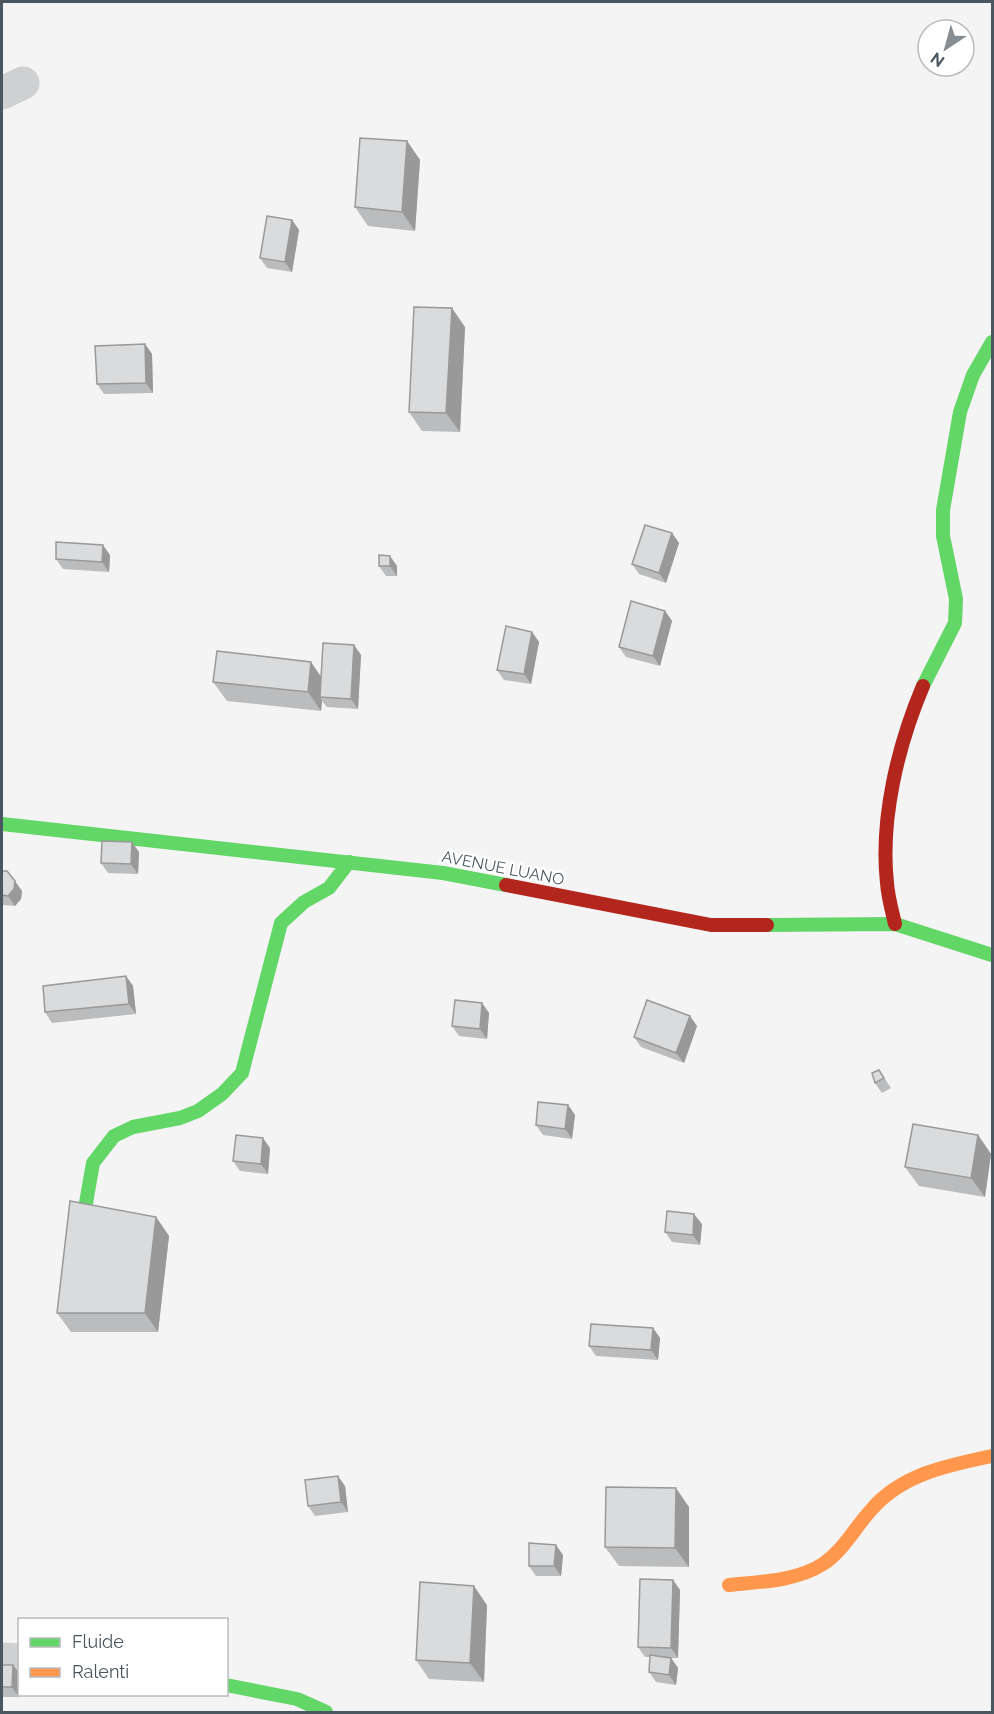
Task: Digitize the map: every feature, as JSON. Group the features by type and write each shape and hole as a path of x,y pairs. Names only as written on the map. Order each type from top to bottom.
{"street":[{"path":"895,924 886,878 886,840 895,786 911,717 923,685 942,654 955,623 956,595 946,558 942,521 948,474 962,402 993,342"},
{"name":"AVENUE LUANO","path":"2,824 443,873 711,925 895,924 993,955"},
{"path":"84,1220 95,1159 110,1140 121,1130 181,1118 230,1089 242,1073 281,923 304,902 329,888 350,862"},
{"path":"729,1585 783,1577 823,1564 879,1501 908,1480 948,1465 993,1456"},
{"path":"2,1659 18,1660"},
{"path":"228,1685 297,1699 326,1713"}],"building":[{"path":"360,138 407,141 402,212 355,207"},
{"path":"267,216 292,220 285,262 260,258"},
{"path":"414,307 452,308 446,413 409,412"},
{"path":"145,344 146,383 97,384 95,346"},
{"path":"645,525 672,533 659,573 632,564"},
{"path":"56,542 103,545 102,562 56,559"},
{"path":"379,555 390,556 390,566 379,566"},
{"path":"631,601 665,611 653,656 619,647"},
{"path":"506,626 532,632 524,674 497,670"},
{"path":"323,643 354,645 351,699 320,697"},
{"path":"217,651 311,662 308,692 213,682"},
{"path":"102,841 132,842 131,864 101,863"},
{"path":"2,871 7,871 15,881 14,889 8,896 2,895"},
{"path":"126,976 129,1004 45,1012 43,986"},
{"path":"455,1000 482,1003 480,1029 452,1026"},
{"path":"647,1000 690,1016 676,1053 634,1037"},
{"path":"879,1070 884,1078 875,1083 872,1073"},
{"path":"538,1102 568,1105 565,1129 536,1125"},
{"path":"913,1124 978,1135 971,1178 905,1167"},
{"path":"236,1135 263,1138 261,1164 233,1161"},
{"path":"70,1201 156,1217 145,1313 57,1313"},
{"path":"667,1211 694,1214 693,1235 665,1232"},
{"path":"591,1324 653,1328 651,1350 589,1346"},
{"path":"338,1476 341,1502 308,1506 305,1480"},
{"path":"606,1487 676,1488 675,1548 605,1547"},
{"path":"529,1543 556,1545 554,1566 529,1566"},
{"path":"640,1579 673,1580 671,1648 638,1647"},
{"path":"420,1582 474,1586 470,1663 416,1660"},
{"path":"650,1655 671,1658 669,1675 649,1672"},
{"path":"2,1665 13,1665 12,1687 2,1687"}],"traffic: fast":[{"path":"923,686 955,623 956,599 943,536 943,510 960,412 973,375 992,342"},
{"path":"2,824 443,873 506,885"},
{"path":"83,1220 93,1163 114,1136 133,1127 180,1118 198,1111 222,1094 242,1073 281,923 304,902 329,888 349,862"},
{"path":"767,925 895,924 992,955"},
{"path":"228,1685 297,1699 326,1712"}],"traffic: slow":[{"path":"729,1585 778,1580 813,1570 837,1552 872,1509 897,1487 943,1467 992,1456"}],"traffic: jam":[{"path":"895,924 888,893 886,859 889,808 899,757 923,686"},
{"path":"506,885 711,925 767,925"}]}
